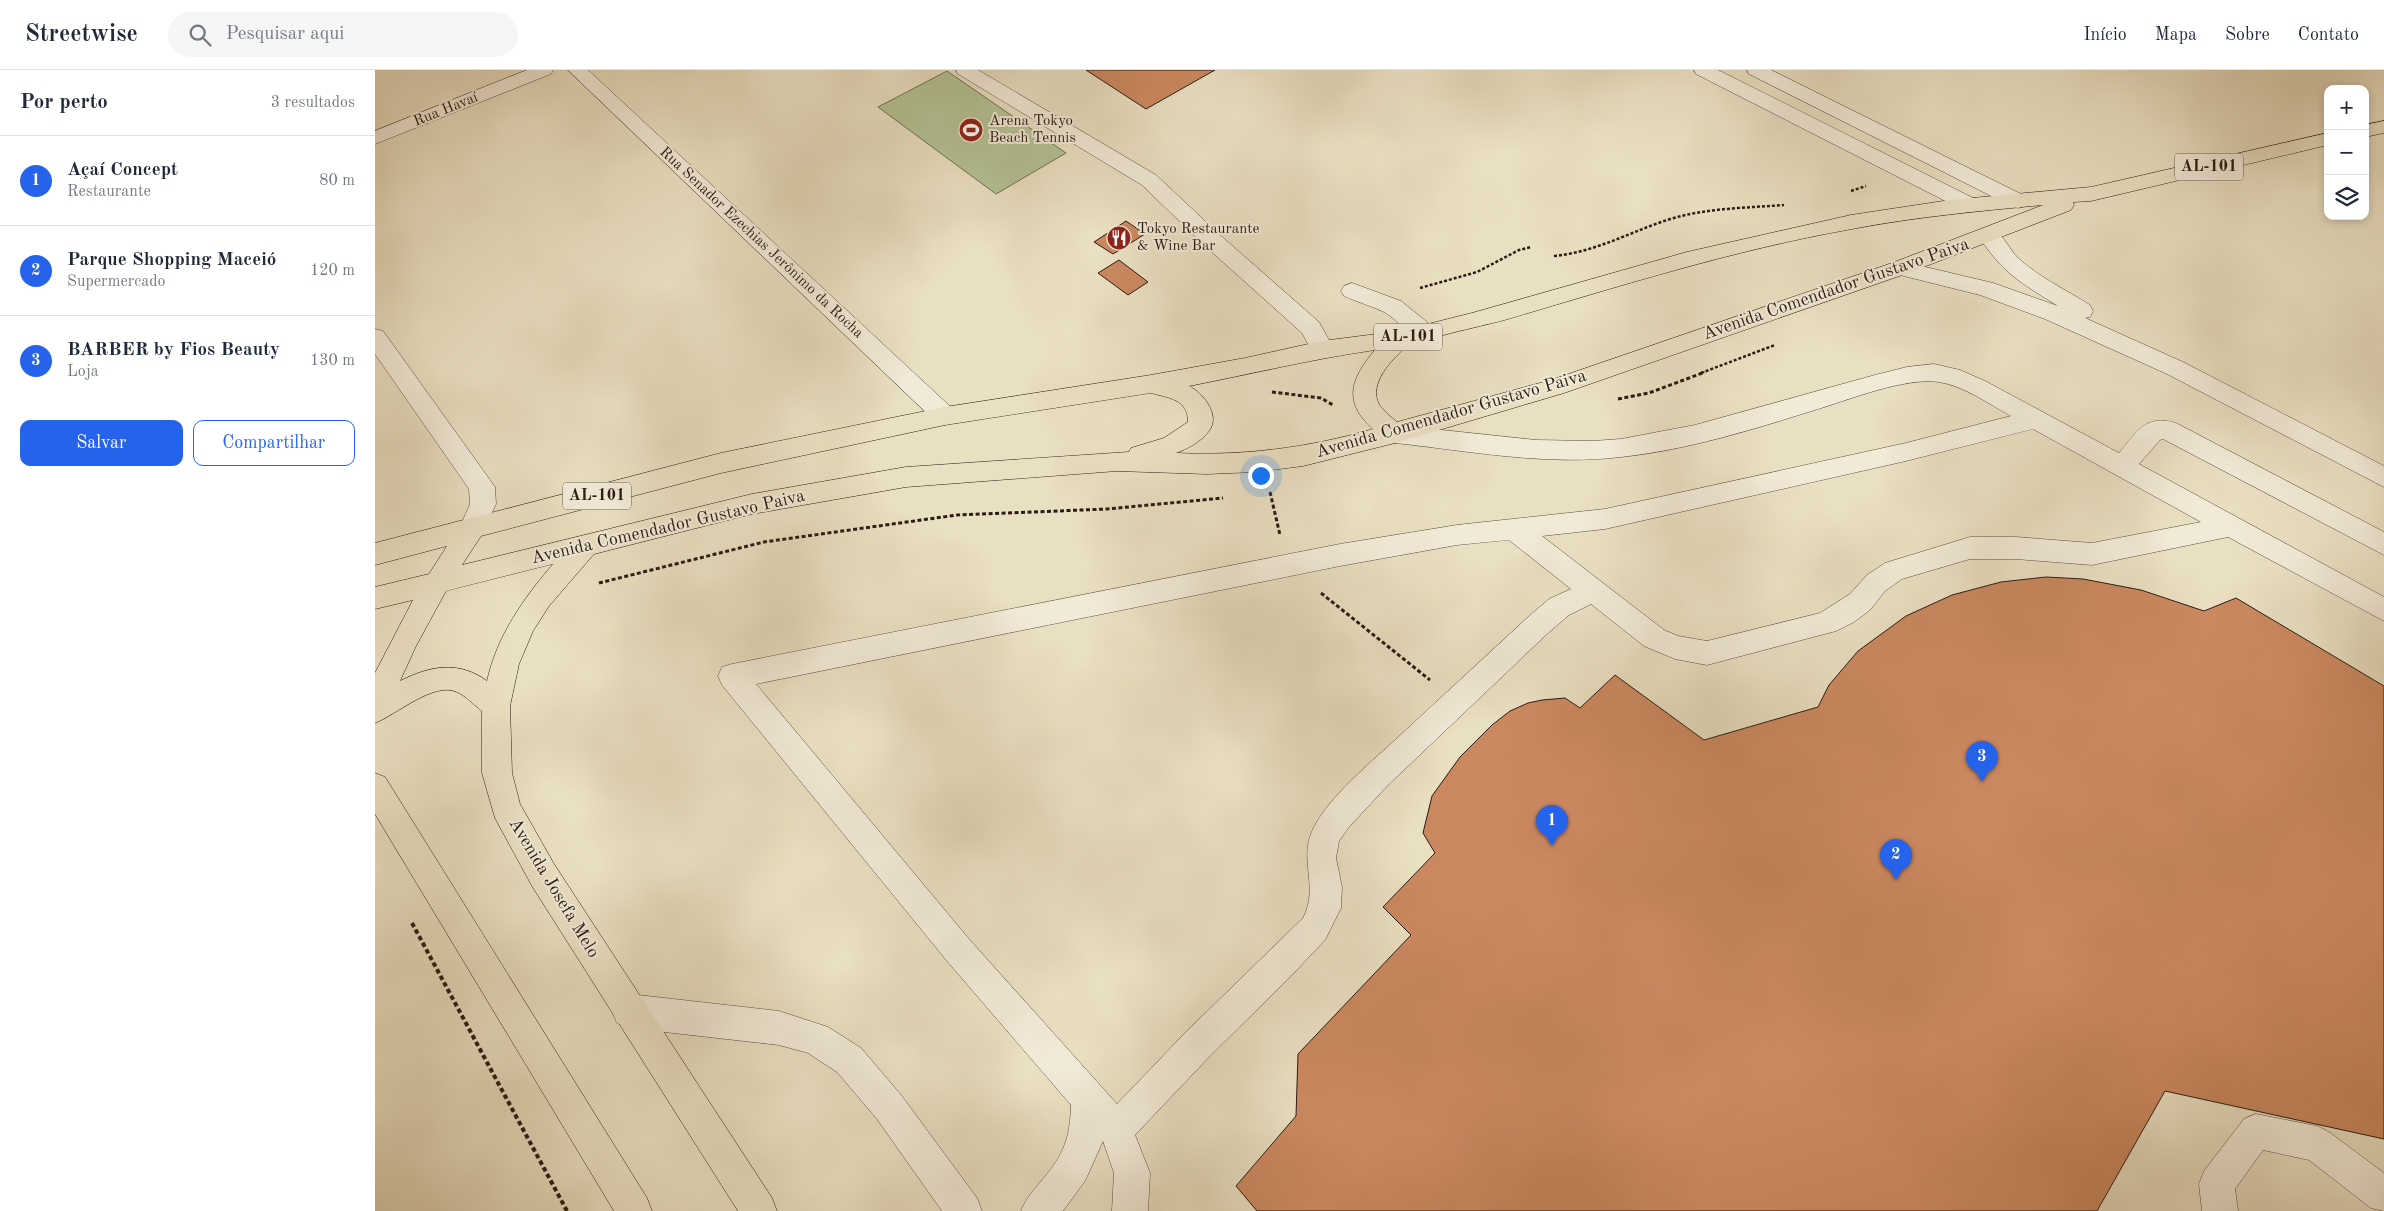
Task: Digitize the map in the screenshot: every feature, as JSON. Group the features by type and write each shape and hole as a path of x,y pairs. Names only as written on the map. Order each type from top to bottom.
{"main road":[{"path":"2369,130 2384,127"},
{"name":"Avenida Comendador Gustavo Paiva","path":"375,554 721,463 945,416 1151,384 1245,367 1322,350 1400,339 1472,322 1687,259 1851,222 1970,206 2091,194 2324,141"},
{"name":"Avenida Comendador Gustavo Paiva","path":"375,598 752,504 906,476 1117,461 1207,464 1255,462 1303,456 1395,434 1556,387 1900,268 2091,194"},
{"path":"1395,434 1378,422 1367,409 1363,393 1368,377 1380,360 1400,339"},
{"path":"1117,461 1167,448 1192,434 1200,425 1201,413 1193,399 1174,389 1151,384"},
{"path":"375,709 388,674 435,584 472,529"},
{"name":"Avenida Josefa Melo","path":"585,546 540,598 521,625 505,664 496,706 497,773 506,808 543,875 759,1211"},
{"path":"375,709 407,690 427,682 447,679 464,682 496,706"},
{"path":"375,787 634,1211"}],"street":[{"name":"Rua Havaí","path":"375,138 544,70"},
{"name":"Rua Senador Ezechias Jerônimo da Rocha","path":"577,70 945,416"},
{"path":"965,70 1149,180 1212,240 1311,328 1322,350"},
{"path":"1703,70 1970,206"},
{"path":"1756,70 2018,201"},
{"path":"1989,235 2004,257 2019,272 2175,368"},
{"path":"1900,268 1985,288 2021,299 2175,368 2384,477"},
{"path":"1352,291 1393,307 1425,333"},
{"path":"375,337 483,487 483,504 472,529"},
{"path":"1395,434 1446,438 1529,451 1621,448 1675,438 1767,415 1865,387 1921,374 1936,373 1953,376 2037,419 2384,610"},
{"path":"1131,1210 1132,1172 1116,1130 958,950 732,676 1286,565 1457,535 1605,519 1906,452 2037,419"},
{"path":"2122,466 2151,433 2157,430 2167,430 2384,544"},
{"path":"1513,529 1654,638 1675,647 1707,653 1826,623 1844,614 1860,602 1876,582 1894,571 1970,548 2016,548 2092,554 2231,526"},
{"path":"1116,1130 1197,1045 1279,966 1314,929 1325,908 1326,887 1321,858 1325,836 1338,817 1377,776 1552,614 1592,590"},
{"path":"629,1011 779,1028 816,1039 849,1060 883,1100 964,1211"},
{"path":"1039,1211 1062,1186 1075,1165 1086,1137 1089,1099"},
{"path":"2220,1211 2217,1184 2256,1131 2317,1144 2384,1195"}],"path":[{"path":"1850,191 1884,181 1920,180"},
{"path":"1555,256 1566,255 1623,238 1668,220 1723,208 1793,204"},
{"path":"1413,290 1468,276 1497,264 1525,247 1531,247"},
{"path":"1271,392 1278,395 1321,398 1335,406"},
{"path":"1261,493 1279,488"},
{"path":"1270,491 1286,565 1456,702"},
{"path":"540,598 764,542 957,515 1107,509 1224,498"},
{"path":"408,915 567,1211"}],"green space":[{"name":"Arena Tokyo Beach Tennis","path":"947,71 1066,153 996,194 878,107"}],"building":[{"path":"1086,70 1215,70 1146,109"},
{"name":"Tokyo Restaurante & Wine Bar","path":"1126,221 1145,234 1113,254 1094,242"},
{"path":"1119,260 1148,282 1128,295 1098,273"},
{"path":"2046,577 2083,579 2141,590 2204,611 2236,598 2384,686 2384,1139 2165,1091 2097,1211 1257,1211 1236,1186 1296,1116 1298,1054 1411,935 1383,907 1435,853 1423,833 1432,796 1460,757 1492,725 1510,711 1528,703 1565,698 1580,708 1615,675 1704,740 1818,707 1829,685 1858,651 1906,616 1952,595 2001,582"}],"place":[{"name":"Arena Tokyo Beach Tennis","path":"971,130"},
{"name":"Tokyo Restaurante & Wine Bar","path":"1119,238"},
{"name":"BARBER by Fios Beauty","path":"1982,782"},
{"name":"Açaí Concept","path":"1552,846"},
{"name":"Parque Shopping Maceió","path":"1896,880"}]}
